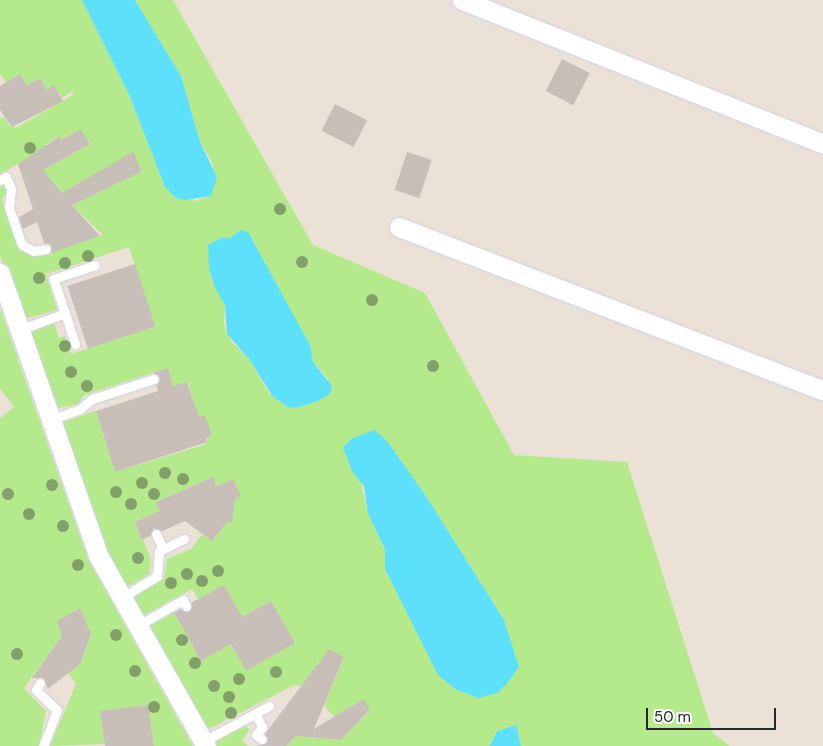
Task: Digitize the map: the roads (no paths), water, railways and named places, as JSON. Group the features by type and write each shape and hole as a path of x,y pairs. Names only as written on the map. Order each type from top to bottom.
{"street":[{"path":"462,0 823,144"},
{"path":"399,227 823,391"},
{"path":"0,273 98,555 136,626 205,744"}],"lane":[{"path":"0,180 6,177 11,189 9,208 22,245 34,251 46,249"},
{"path":"75,344 53,279 95,265"},
{"path":"19,330 65,313"},
{"path":"50,420 80,409 92,399 154,379"},
{"path":"156,534 163,549"},
{"path":"121,598 157,576 159,551 184,539"},
{"path":"136,626 183,600 186,606"},
{"path":"40,683 36,690 57,710 43,746"},
{"path":"205,744 268,706"},
{"path":"255,713 262,727 256,735 262,738"}],"water":[{"path":"82,0 135,0 181,76 200,142 217,177 211,196 185,200 176,198 165,187 130,97"},
{"path":"240,230 248,232 310,345 313,362 332,386 330,394 318,401 295,408 288,407 273,397 249,359 227,334 225,305 215,288 209,268 208,245 221,238 230,238"},
{"path":"374,430 387,441 426,496 504,620 519,667 505,686 497,693 478,698 455,689 438,675 385,569 385,549 368,514 364,486 353,473 343,448 351,439"},
{"path":"516,725 521,746 490,746 497,731"}]}
